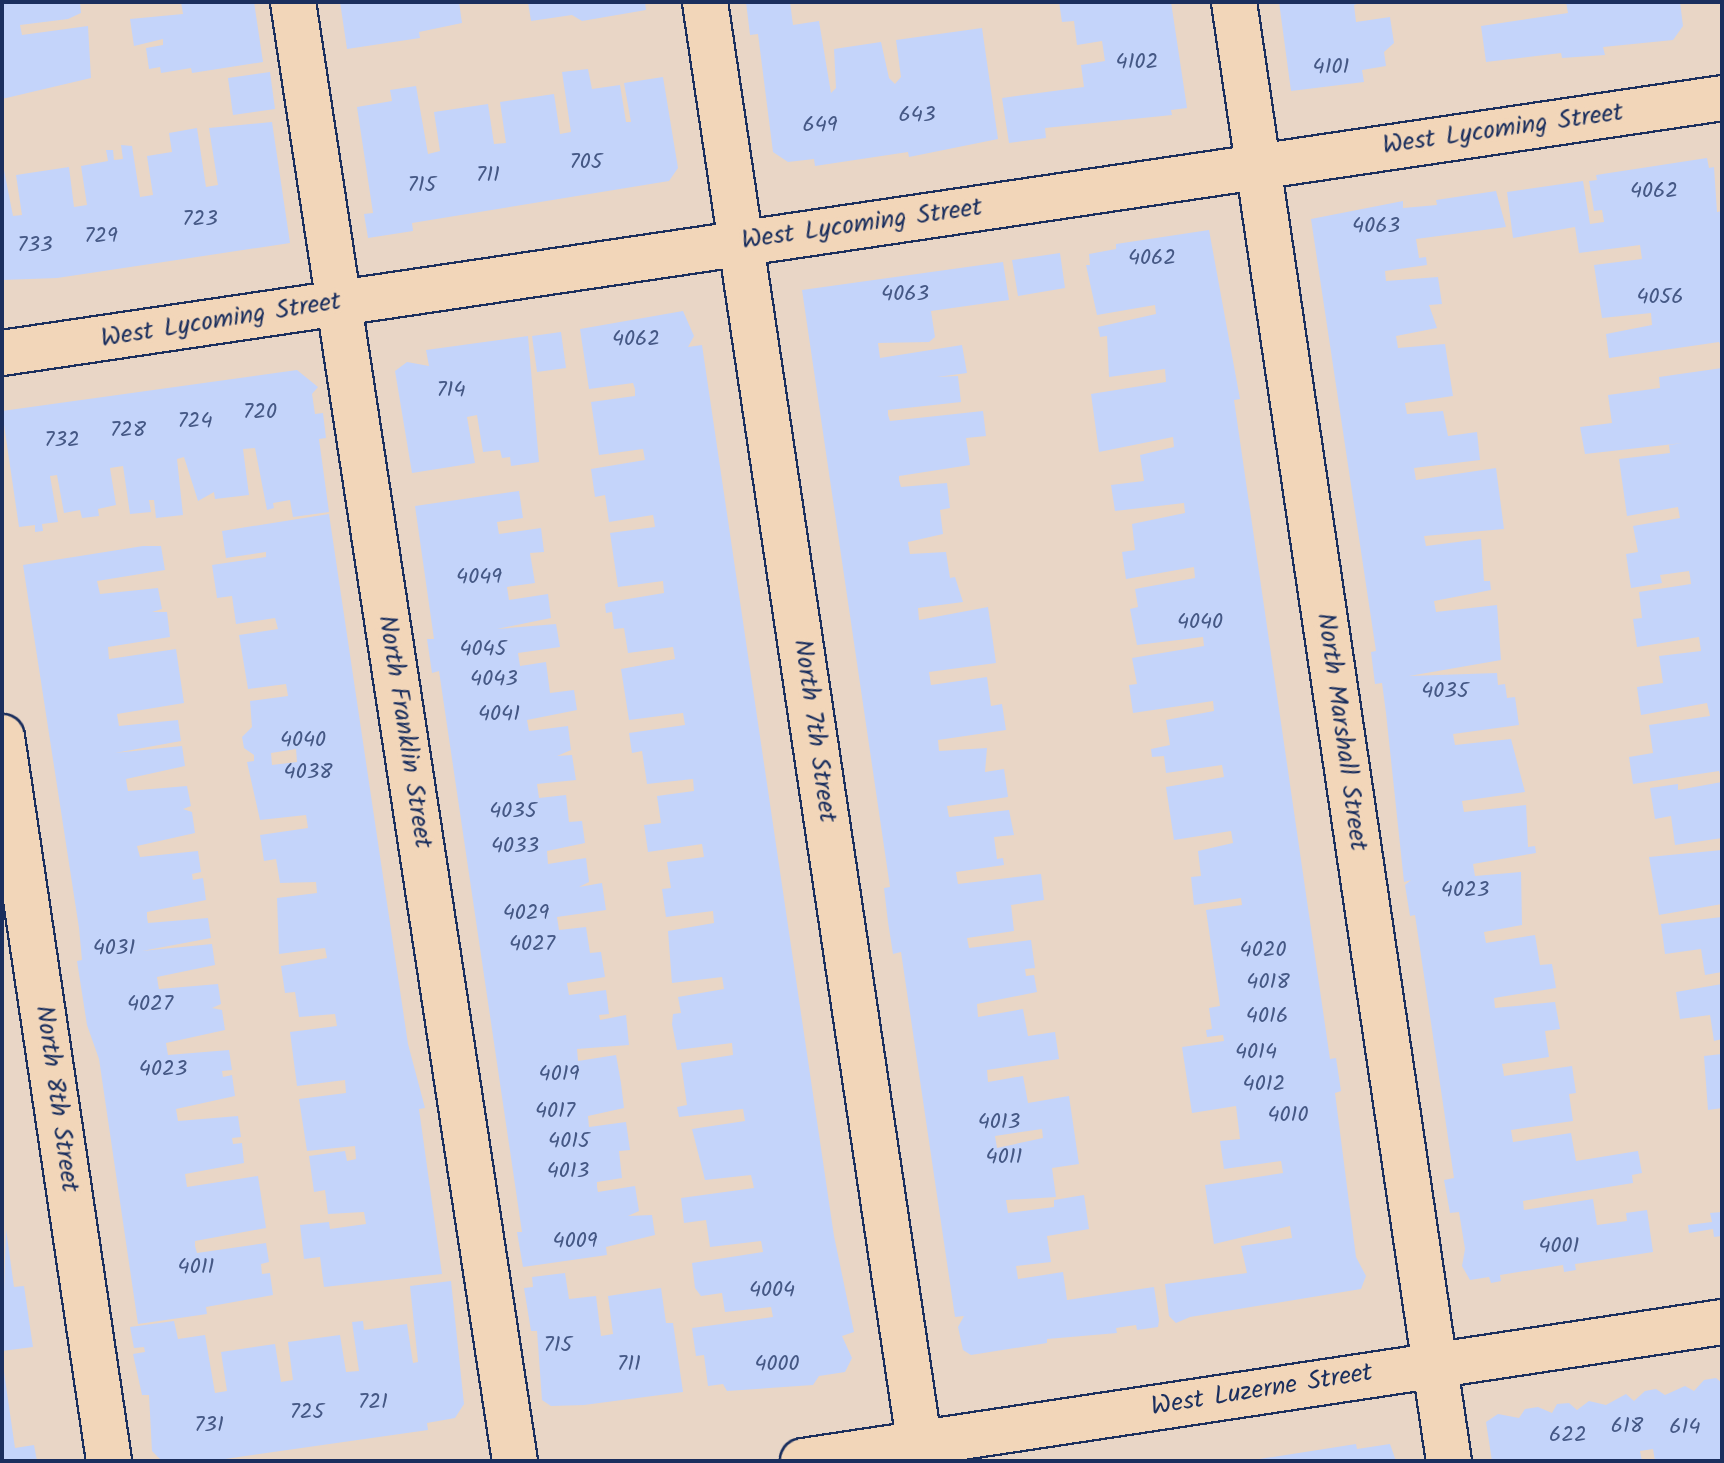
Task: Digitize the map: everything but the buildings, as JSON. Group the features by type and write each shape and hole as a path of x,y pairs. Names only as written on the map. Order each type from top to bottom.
{"street":[{"name":"North Franklin Street","path":"293,2 515,1461"},
{"name":"North 7th Street","path":"705,2 921,1452"},
{"name":"North Marshall Street","path":"1234,2 1449,1461"},
{"name":"West Lycoming Street","path":"2,353 1722,98"},
{"name":"North 8th Street","path":"2,737 109,1461"},
{"name":"West Luzerne Street","path":"803,1461 921,1452 1435,1365 1722,1322"}]}
